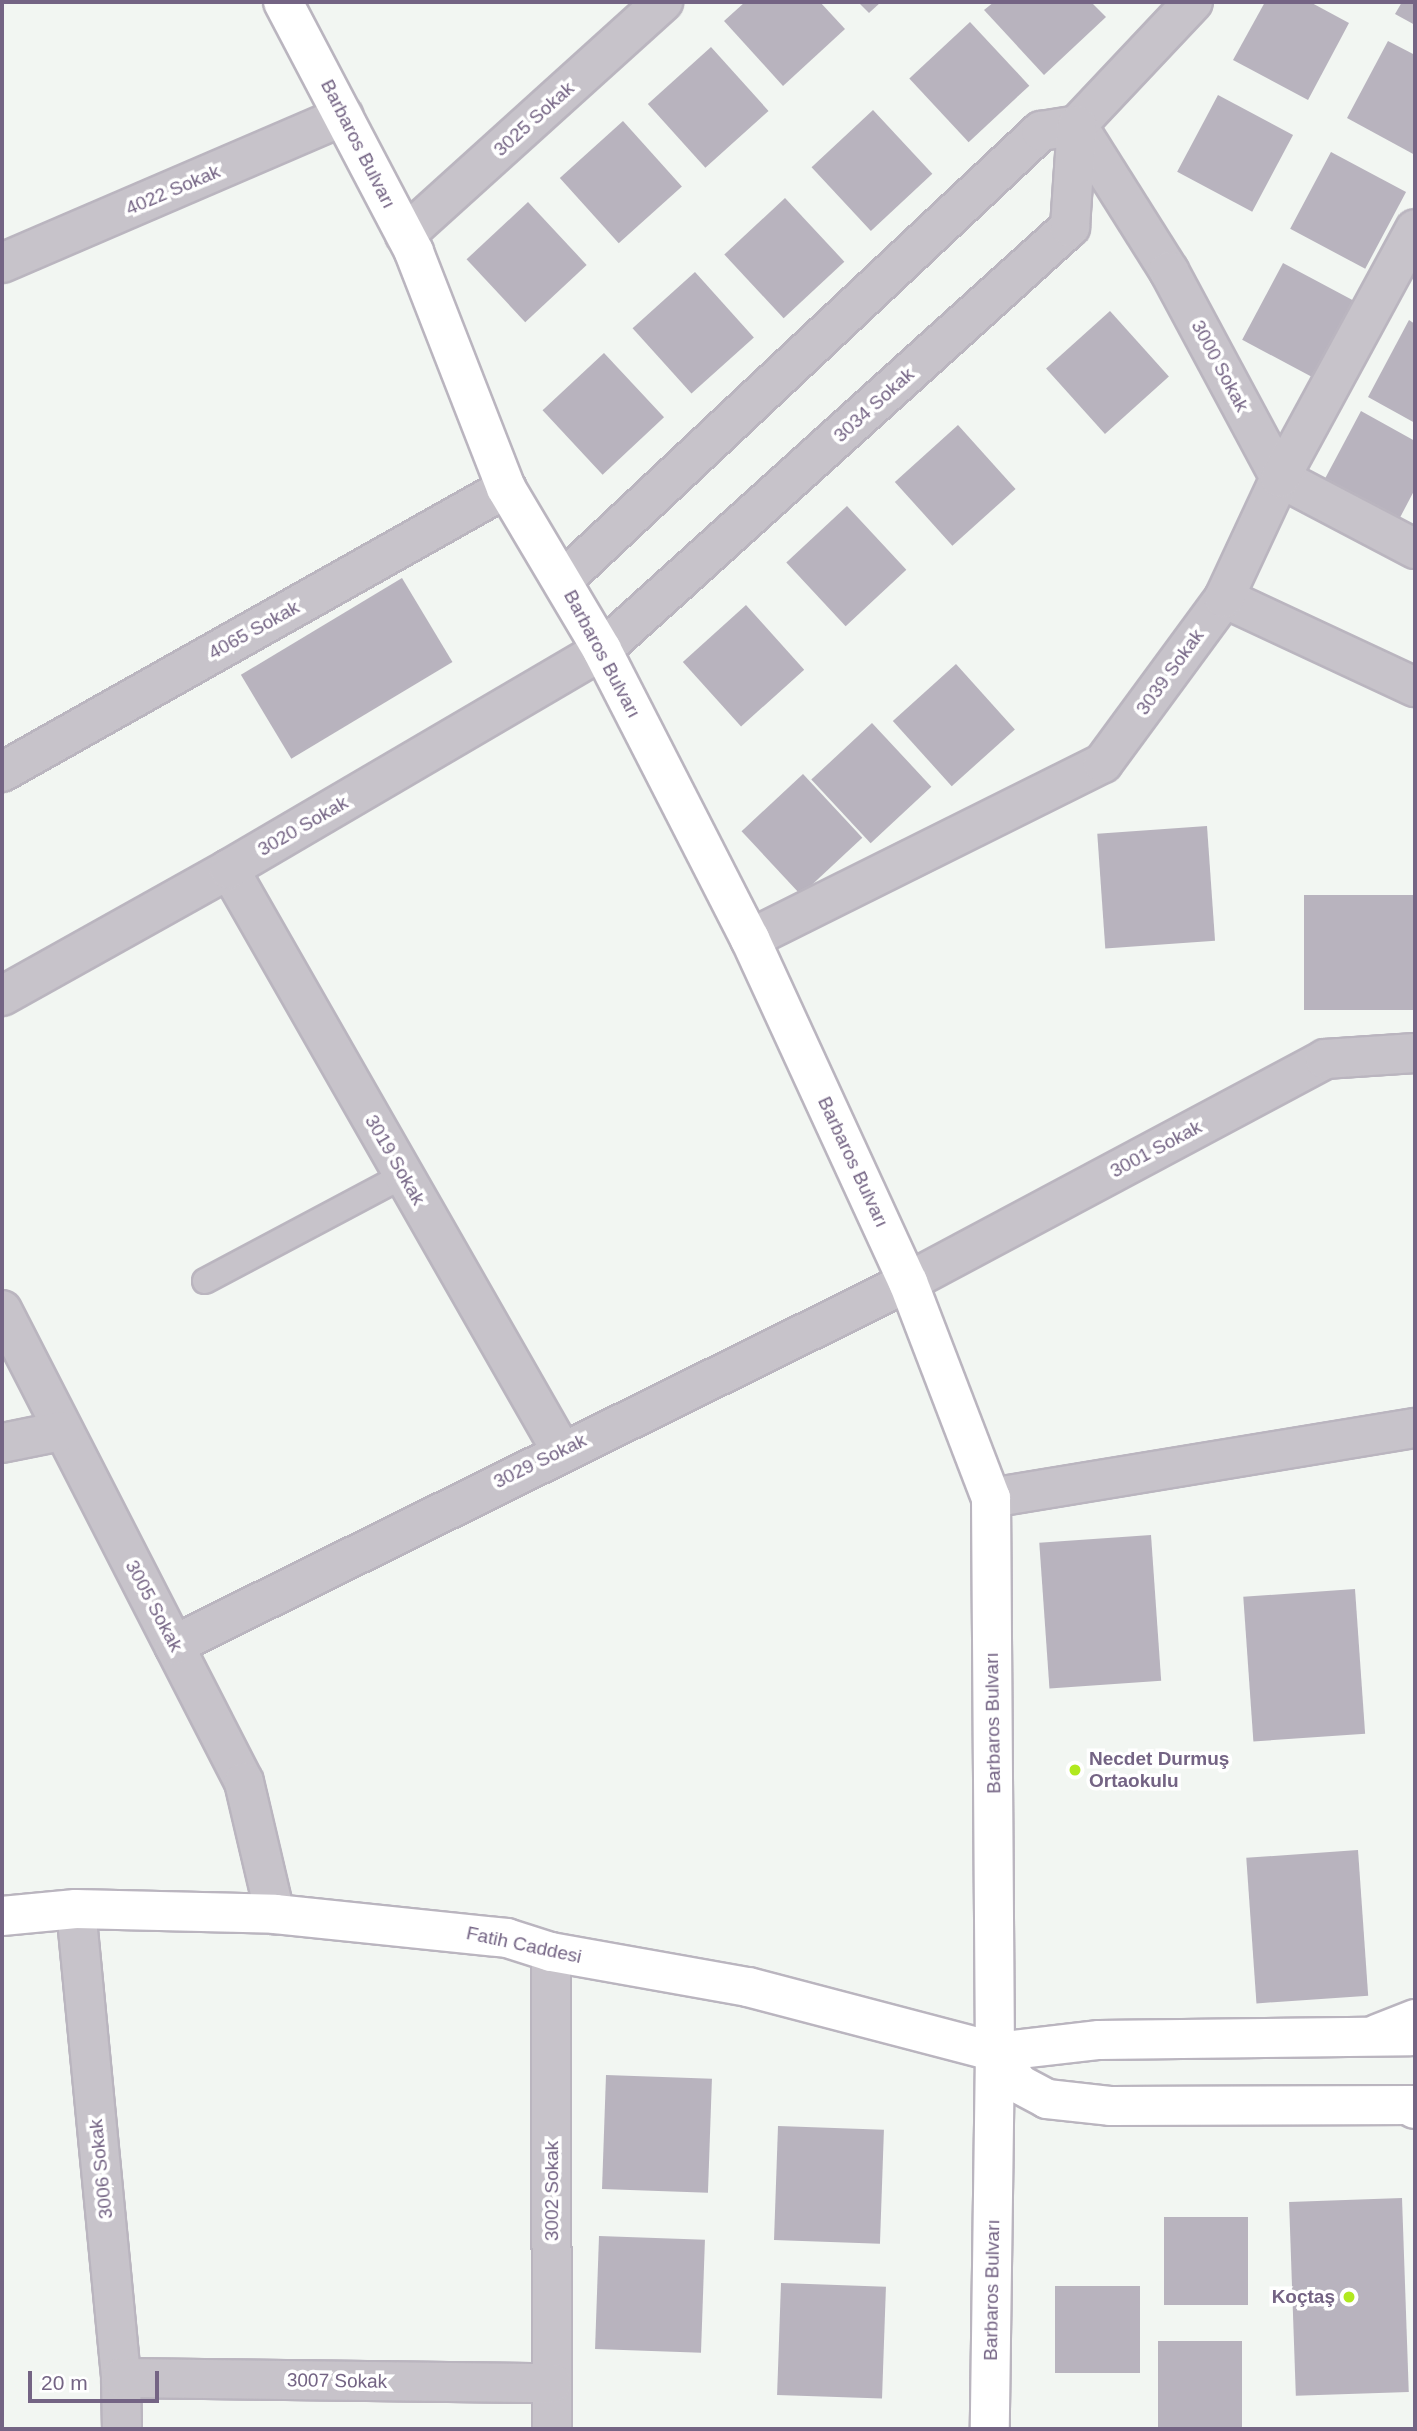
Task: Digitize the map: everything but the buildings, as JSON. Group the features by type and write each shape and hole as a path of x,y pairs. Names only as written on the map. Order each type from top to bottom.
{"street":[{"name":"Barbaros Bulvarı","path":"283,2 405,235 506,488 563,580 602,650 750,939 908,1282 991,1498 995,2052 990,2429"},
{"name":"3025 Sokak","path":"405,235 663,2"},
{"path":"563,580 1041,131 1077,125 1193,2"},
{"name":"4022 Sokak","path":"2,264 344,116"},
{"name":"3000 Sokak","path":"1077,125 1169,271 1280,478"},
{"name":"3034 Sokak","path":"602,650 1070,228 1077,125"},
{"name":"3039 Sokak","path":"750,939 1104,762 1224,598 1280,478 1415,229"},
{"path":"1280,478 1415,549"},
{"name":"4065 Sokak","path":"2,772 506,488"},
{"path":"1224,598 1415,687"},
{"name":"3020 Sokak","path":"2,996 229,869 602,650"},
{"name":"3019 Sokak","path":"229,869 561,1450"},
{"name":"3001 Sokak","path":"908,1282 1325,1059 1415,1053"},
{"name":"3029 Sokak","path":"174,1645 561,1450 908,1282"},
{"name":"3005 Sokak","path":"2,1310 61,1431 244,1782 275,1914"},
{"path":"991,1498 1415,1428"},
{"path":"2,1443 61,1431"},
{"name":"Fatih Caddesi","path":"2,1916 76,1909 275,1914 507,1938 551,1952 748,1987 995,2052"},
{"name":"3006 Sokak","path":"76,1909 121,2378 122,2429"},
{"name":"3002 Sokak","path":"551,1952 552,2429"},
{"path":"1377,2034 1415,2018"},
{"path":"995,2052 1099,2040 1377,2034 1415,2036"},
{"path":"995,2052 1019,2084 1047,2099 1110,2106 1413,2106"},
{"name":"3007 Sokak","path":"121,2378 552,2383"}],"lane":[{"path":"205,1281 404,1175"}],"place":[{"name":"Necdet Durmuş Ortaokulu","path":"1075,1770"},
{"name":"Koçtaş","path":"1349,2297"}]}
